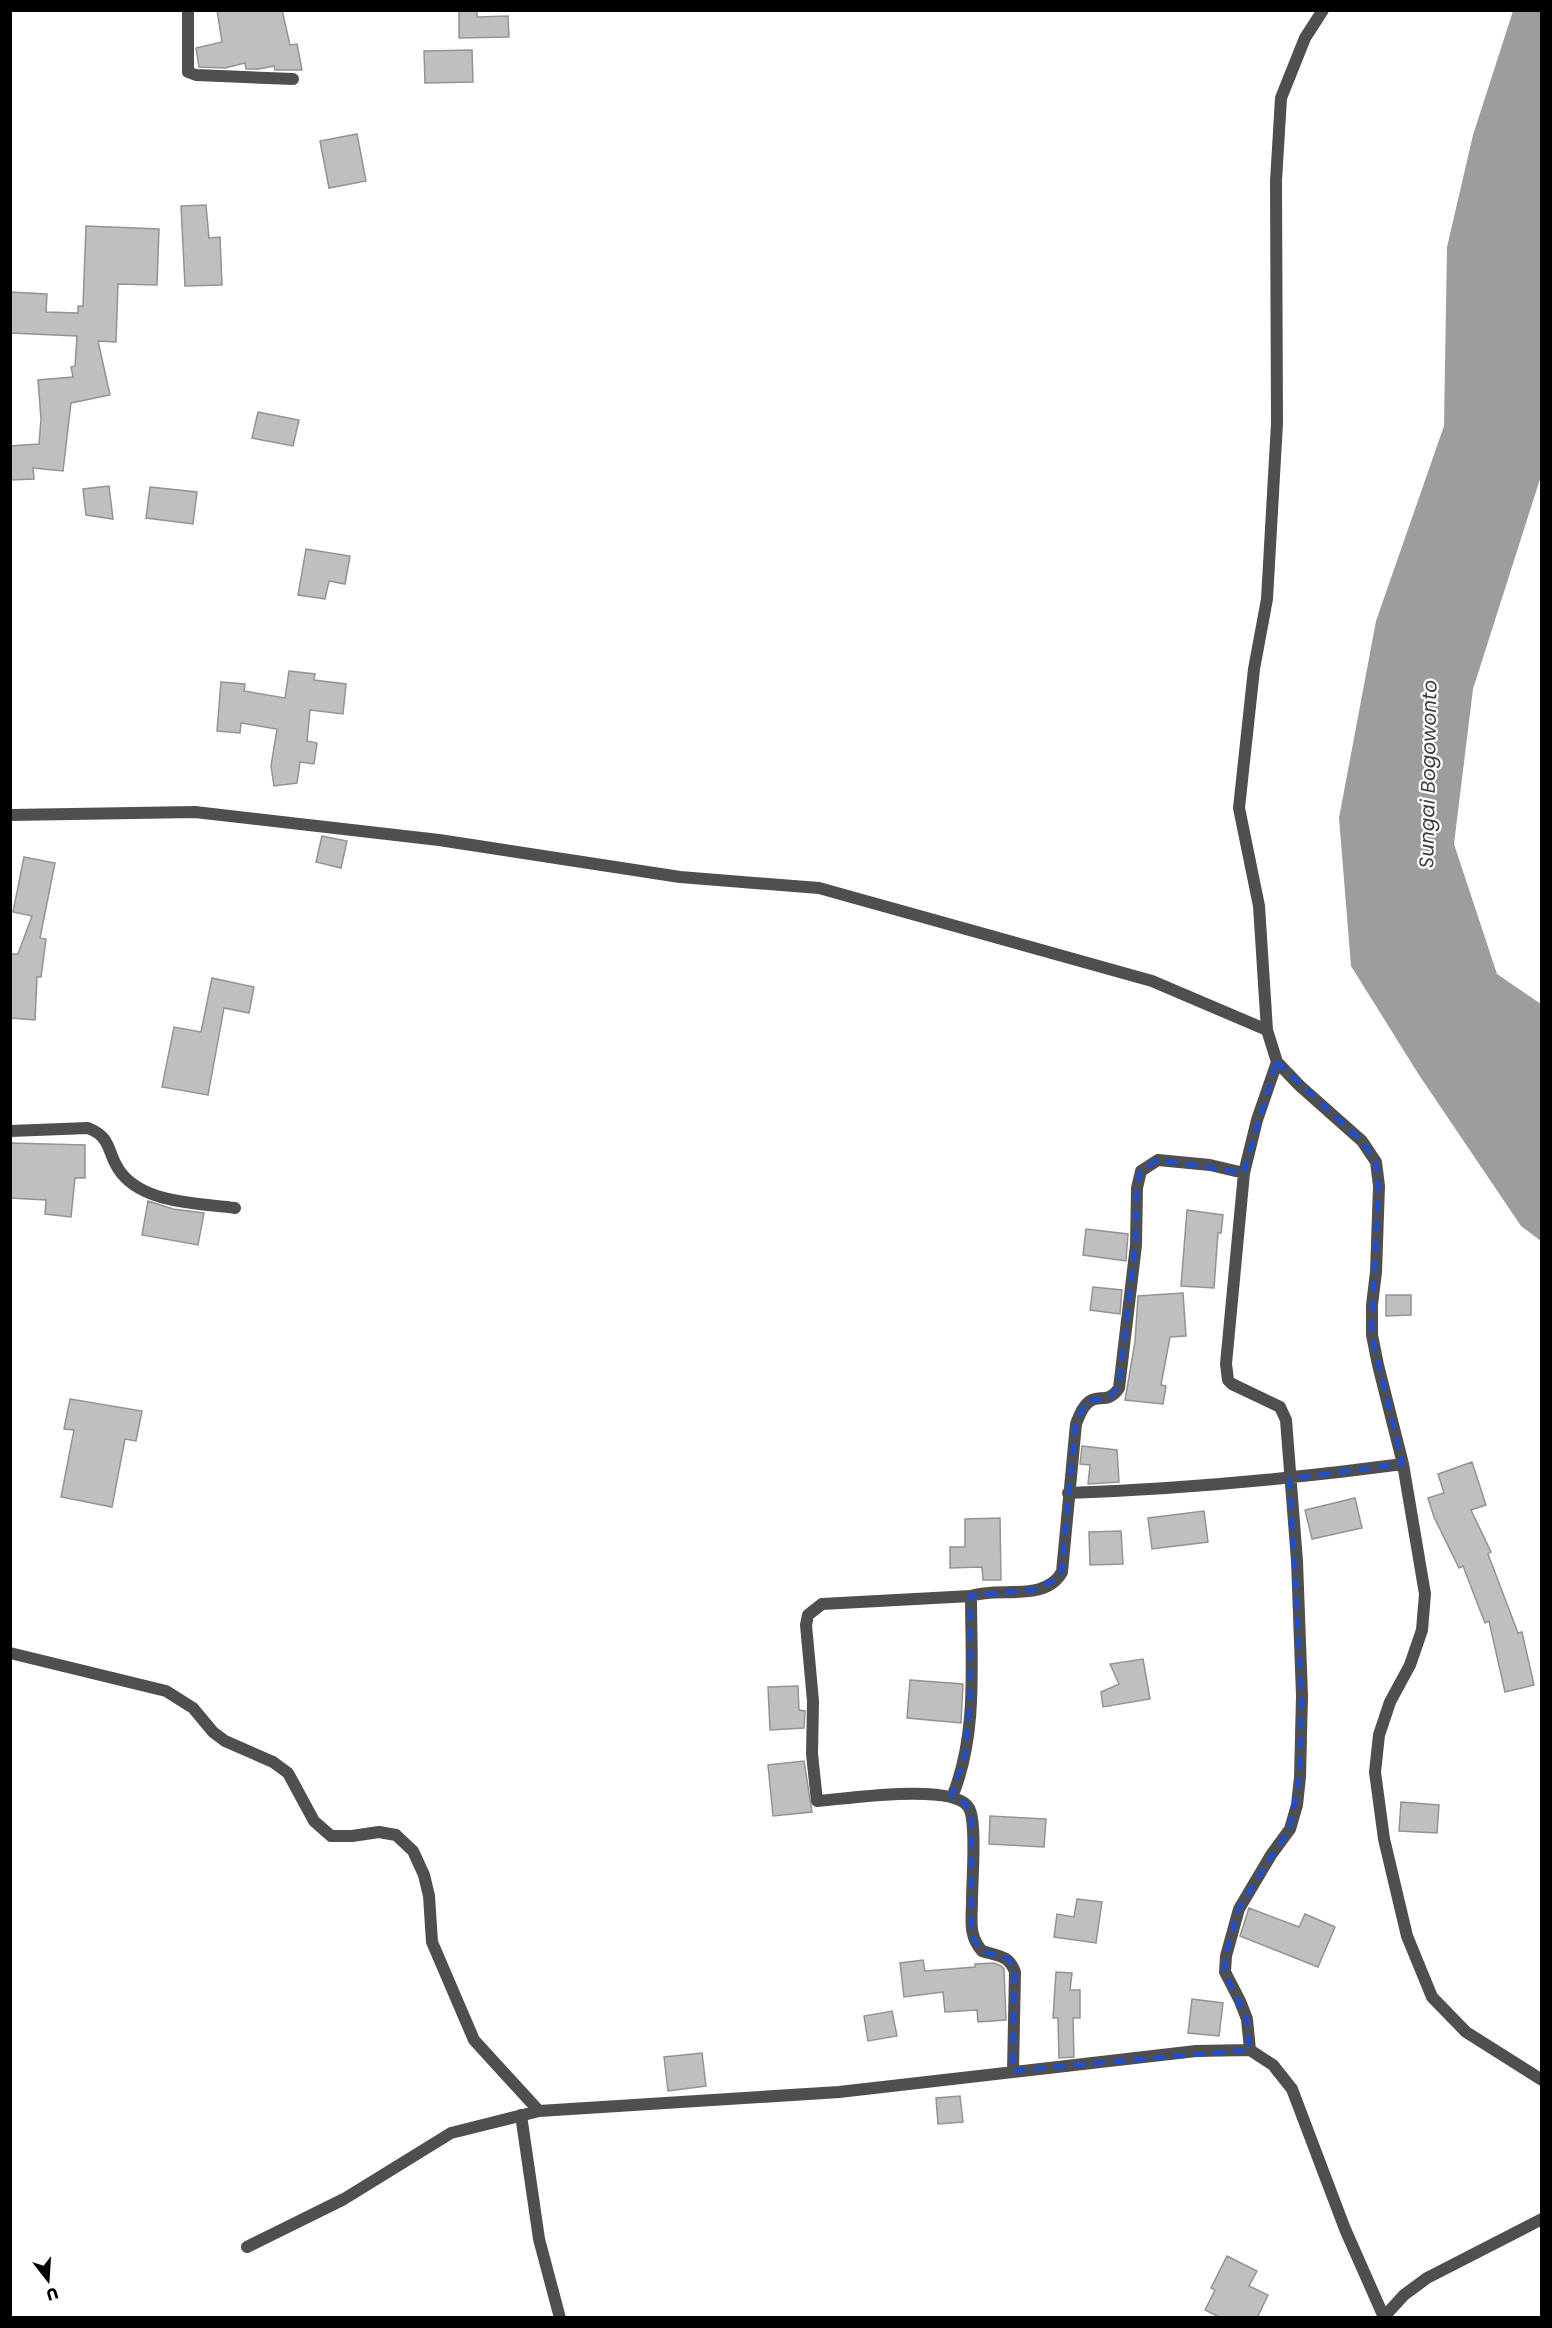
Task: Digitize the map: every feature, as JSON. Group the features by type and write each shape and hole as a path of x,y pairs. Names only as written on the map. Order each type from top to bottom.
{"street":[{"path":"188,10 188,72 196,75 293,79"},
{"path":"1323,10 1305,38 1281,98 1276,182 1277,423 1268,587 1254,669 1239,808 1259,906 1268,1030 1277,1062 1299,1086 1362,1141 1376,1162 1379,1186 1372,1335 1403,1464 1425,1594 1422,1630 1410,1665 1390,1702 1379,1736 1375,1772 1387,1850 1407,1936 1432,1997 1466,2032 1542,2080"},
{"path":"10,815 195,812 439,840 680,877 819,888 1152,981 1268,1030"},
{"path":"1250,2050 1247,2019 1225,1972 1226,1956 1239,1909 1271,1855 1290,1829 1297,1805 1300,1777 1302,1696 1297,1561 1284,1412 1280,1407 1232,1384 1226,1374 1244,1173 1257,1120 1277,1062"},
{"path":"10,1131 88,1128 100,1133 107,1142 113,1161 123,1175 138,1189 156,1196 235,1208"},
{"path":"1013,2071 1015,1972 1010,1960 982,1952 972,1936 972,1815 966,1804 952,1797 924,1793 818,1801 812,1754 813,1701 806,1625 808,1615 822,1604 971,1596 983,1593 1034,1590 1058,1579 1062,1572 1076,1424 1082,1407 1090,1399 1110,1397 1119,1388 1136,1245 1137,1188 1141,1171 1158,1160 1210,1165 1244,1173"},
{"path":"1068,1493 1162,1490 1290,1479 1403,1464"},
{"path":"952,1797 965,1757 971,1696 971,1596"},
{"path":"10,1653 166,1691 193,1708 213,1732 225,1741 273,1762 288,1773 314,1821 331,1836 379,1832 396,1835 413,1851 424,1875 429,1896 432,1942 474,2040 539,2111"},
{"path":"248,2247 344,2199 451,2133 539,2111 838,2092 1196,2051 1250,2050 1273,2065 1292,2089 1345,2229 1383,2316 1404,2295 1427,2278 1542,2219"},
{"path":"521,2115 539,2239 560,2318"}],"highlighted area":[{"path":"1277,1062 1362,1141 1376,1162 1379,1186 1372,1335 1403,1464 1290,1479 1302,1696 1300,1777 1290,1829 1239,1909 1226,1956 1225,1972 1247,2019 1250,2050 1013,2071 1015,1972 1010,1960 982,1951 972,1936 972,1815 966,1804 952,1797 965,1757 971,1696 971,1596 1034,1590 1058,1579 1062,1572 1076,1424 1086,1402 1110,1397 1119,1388 1136,1245 1137,1188 1141,1171 1158,1160 1244,1173"}],"water":[{"name":"Sungai Bogowonto","path":"1513,11 1541,11 1541,476 1473,689 1454,844 1497,974 1541,1004 1541,1241 1521,1226 1419,1075 1351,966 1339,818 1376,621 1444,426 1447,247 1473,135"}],"building":[{"path":"217,10 282,10 290,45 297,44 302,70 275,70 274,66 246,69 245,63 225,68 199,67 196,48 222,42"},
{"path":"459,10 477,10 477,17 508,16 509,37 459,38"},
{"path":"472,50 473,82 425,83 424,51"},
{"path":"357,134 366,181 329,188 320,141"},
{"path":"206,205 209,238 220,237 222,285 185,286 181,206"},
{"path":"86,226 159,229 157,285 118,284 116,342 98,341 110,395 71,403 63,471 33,468 34,479 10,480 10,446 39,444 41,419 38,380 73,377 71,367 75,366 77,336 10,333 10,292 47,294 46,312 78,313 78,306 83,306"},
{"path":"258,412 299,420 293,446 252,438"},
{"path":"109,486 113,519 86,515 83,489"},
{"path":"150,487 197,492 193,524 146,518"},
{"path":"306,549 350,556 345,584 329,581 325,599 298,595"},
{"path":"289,671 315,674 314,680 346,684 343,714 310,710 307,741 317,743 314,764 300,762 297,783 274,786 271,766 277,729 241,723 240,733 217,731 221,682 245,684 244,691 285,698"},
{"path":"322,836 347,841 341,868 316,862"},
{"path":"24,857 55,863 40,938 46,939 41,977 37,977 35,1020 10,1018 10,954 18,954 32,916 13,912"},
{"path":"212,978 254,987 249,1013 224,1008 208,1095 162,1087 174,1027 201,1032"},
{"path":"10,1143 85,1145 85,1178 75,1178 71,1217 45,1214 46,1200 10,1198"},
{"path":"148,1201 173,1209 204,1213 198,1245 142,1235"},
{"path":"1187,1210 1223,1215 1221,1233 1218,1233 1214,1288 1181,1286"},
{"path":"1086,1229 1128,1234 1126,1261 1083,1255"},
{"path":"1093,1287 1122,1290 1120,1314 1090,1310"},
{"path":"1183,1293 1186,1336 1170,1337 1161,1385 1166,1386 1163,1404 1125,1400 1135,1342 1138,1296"},
{"path":"1386,1295 1411,1295 1411,1315 1386,1316"},
{"path":"70,1399 142,1411 136,1441 125,1439 112,1507 61,1497 74,1430 64,1429"},
{"path":"1082,1446 1117,1450 1119,1482 1088,1484 1090,1465 1080,1464"},
{"path":"1472,1462 1486,1505 1471,1510 1491,1552 1488,1554 1518,1633 1522,1632 1534,1685 1505,1692 1489,1621 1485,1623 1463,1566 1459,1568 1434,1517 1428,1498 1444,1493 1438,1474"},
{"path":"1355,1498 1362,1528 1312,1539 1305,1510"},
{"path":"1204,1511 1208,1542 1152,1549 1148,1518"},
{"path":"1000,1518 1001,1580 983,1580 982,1567 950,1568 950,1547 965,1547 965,1519"},
{"path":"1121,1531 1123,1564 1090,1565 1089,1532"},
{"path":"1143,1659 1150,1699 1103,1707 1101,1692 1119,1684 1110,1664"},
{"path":"910,1680 963,1684 961,1723 907,1718"},
{"path":"798,1686 799,1710 805,1711 804,1728 770,1730 768,1687"},
{"path":"804,1761 812,1812 773,1816 768,1765"},
{"path":"1401,1802 1439,1805 1437,1833 1399,1831"},
{"path":"990,1816 1046,1819 1044,1847 989,1844"},
{"path":"1077,1899 1102,1902 1096,1943 1054,1937 1057,1914 1074,1917"},
{"path":"1249,1908 1299,1927 1305,1914 1335,1927 1318,1967 1240,1936"},
{"path":"923,1960 925,1971 975,1967 975,1964 994,1963 1001,1966 1004,1969 1006,2020 978,2022 977,2010 945,2012 943,1992 904,1997 900,1963"},
{"path":"1056,1972 1072,1973 1070,1990 1080,1990 1080,2018 1073,2018 1074,2057 1059,2058 1058,2018 1053,2018"},
{"path":"1192,1999 1223,2003 1219,2036 1188,2033"},
{"path":"892,2011 897,2036 868,2041 864,2016"},
{"path":"702,2053 706,2086 668,2091 664,2057"},
{"path":"960,2096 963,2122 938,2124 936,2098"},
{"path":"1227,2256 1257,2271 1249,2286 1268,2295 1257,2318 1221,2318 1205,2310 1215,2290 1211,2288"}]}
